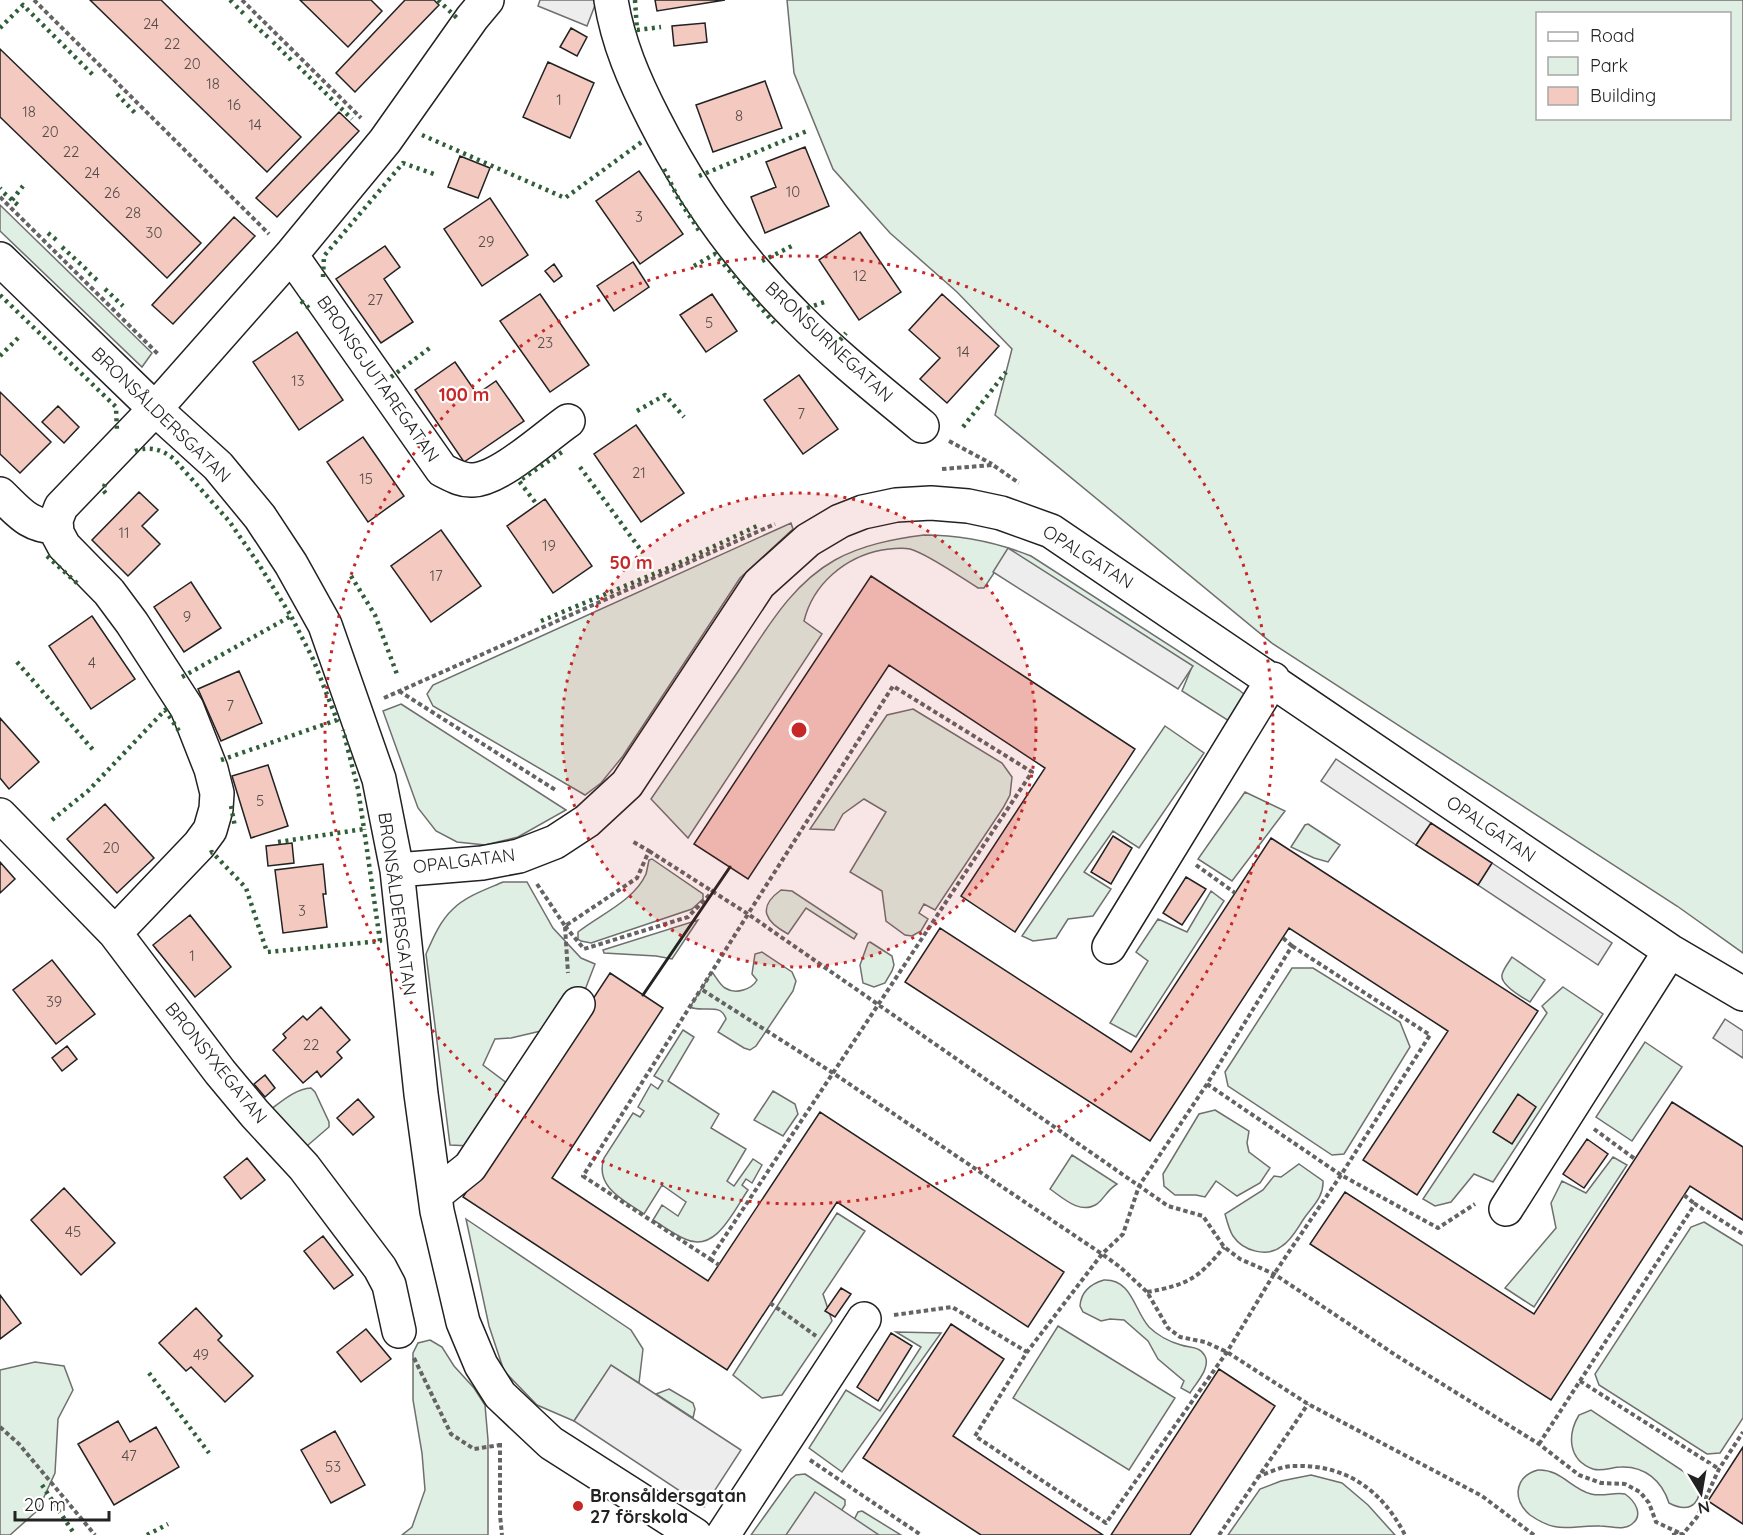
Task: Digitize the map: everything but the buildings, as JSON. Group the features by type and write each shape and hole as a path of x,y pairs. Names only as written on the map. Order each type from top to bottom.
{"street":[{"path":"115,933 200,845 210,830 216,809 217,793 211,769 191,718 175,688 109,592 64,546 56,526 61,507 156,409 291,255 385,141 487,0"},
{"name":"BRONSURNEGATAN","path":"611,0 622,51 635,82 665,142 714,220 752,269 798,318 922,426"},
{"name":"BRONSGJUTAREGATAN","path":"291,255 442,470 458,478 473,480 493,476 568,421"},
{"name":"BRONSÅLDERSGATAN","path":"0,259 218,466 273,536 325,625 378,779 396,870 421,1094 435,1195 463,1322 481,1365 500,1395 551,1443 695,1535"},
{"path":"0,494 30,522 43,526 56,526"},
{"name":"OPALGATAN","path":"396,870 482,863 519,856 555,842 587,821 627,784 759,584 808,540 840,521 863,512 896,505 931,502 1001,513 1052,531 1670,951 1743,994"},
{"path":"1109,947 1273,680"},
{"name":"BRONSYXEGATAN","path":"0,815 115,933 220,1072 304,1167 380,1268 389,1286 399,1331"},
{"path":"1506,1209 1670,951"},
{"path":"435,1195 470,1167 578,1004"},
{"path":"723,1535 864,1319"}],"path":[{"path":"34,0 291,255"},
{"path":"242,0 385,141"},
{"path":"0,196 183,379"},
{"path":"922,426 993,465 1022,485"},
{"path":"935,470 993,465"},
{"path":"356,710 780,522"},
{"path":"710,1260 1032,772 893,686 583,1176 710,1260 719,1265"},
{"path":"399,691 557,791"},
{"path":"632,841 714,890 1168,1206 1203,1216 1224,1247 1240,1259 1274,1274 1397,1356 1539,1444 1579,1475 1601,1483 1625,1484 1640,1492 1649,1503 1656,1522 1684,1534"},
{"path":"1170,847 1235,893"},
{"path":"565,926 638,878 649,851"},
{"path":"519,856 565,926 584,949 688,917 714,890"},
{"path":"565,926 567,966 578,1004"},
{"path":"1283,938 1430,1035 1341,1175 1274,1274 1227,1353 1106,1523 975,1436 1027,1352 1102,1254 1123,1234 1139,1186 1207,1084 1292,946"},
{"path":"701,989 833,1073 1120,1267 1147,1292 1168,1328 1180,1337 1205,1342 1227,1353 1308,1404 1482,1496 1534,1535"},
{"path":"1207,1084 1341,1175 1438,1228 1476,1204 1506,1209"},
{"path":"1570,1111 1635,1159"},
{"path":"1684,1196 1743,1234"},
{"path":"1539,1444 1695,1204"},
{"path":"1147,1292 1177,1287 1198,1276 1224,1247"},
{"path":"770,1303 840,1354"},
{"path":"864,1319 952,1307 1027,1352"},
{"path":"399,1331 452,1434 474,1449 500,1445"},
{"path":"1580,1381 1719,1469"},
{"path":"500,1395 502,1535"},
{"path":"1219,1535 1308,1404"},
{"path":"0,1427 19,1444 95,1535"},
{"path":"1672,1535 1684,1534 1697,1517 1719,1469 1743,1432"},
{"path":"783,1442 921,1535"},
{"path":"1257,1477 1291,1466 1339,1472 1359,1481 1380,1497 1396,1517 1405,1535"}],"green space":[{"path":"787,0 1743,0 1743,953 1677,906 1273,644 995,415 1012,349 957,292 890,233 833,169 794,73"},
{"path":"0,205 152,353 142,367 0,231"},
{"path":"791,523 793,529 740,578 623,756 601,783 585,795 433,706 427,694 433,685"},
{"path":"924,535 978,540 1031,556 1239,690 1245,695 1232,723 1182,691 1191,669 1008,552 984,588 978,588 917,551 903,548 882,550 855,559 843,566 832,574 815,595 804,621 822,634 688,838 651,799 768,626 805,582 835,560 878,543"},
{"path":"401,704 566,810 518,837 485,845 457,842 436,831 418,808 383,711"},
{"path":"913,709 1002,763 1012,777 1010,795 1003,808 935,910 924,904 919,913 928,919 921,931 912,936 905,935 886,921 882,891 850,872 886,812 864,799 843,814 834,830 810,829 887,715"},
{"path":"1165,726 1204,753 1139,848 1113,831 1084,872 1111,889 1093,916 1068,919 1056,938 1033,941 1022,936"},
{"path":"1245,792 1285,811 1232,881 1198,859"},
{"path":"1308,824 1340,845 1328,862 1291,847 1305,825"},
{"path":"652,859 703,894 703,899 692,909 591,943 578,939 578,932 633,892 646,874 649,860"},
{"path":"503,882 527,882 553,928 581,958 595,964 583,995 545,1030 511,1038 495,1039 483,1065 508,1084 471,1146 450,1145 426,954 441,924 458,904"},
{"path":"781,890 792,891 857,934 854,939 806,908 788,934 774,925 766,909 768,903"},
{"path":"1211,891 1224,901 1136,1037 1110,1023 1148,961 1136,952 1158,919 1187,932"},
{"path":"698,920 672,959 604,953 603,950"},
{"path":"870,942 892,956 894,965 885,983 874,987 863,983 860,965"},
{"path":"762,952 792,972 796,981 793,991 756,1046 750,1050 718,1032 726,1019 720,1011 690,1007 712,972 721,985 729,990 739,991 751,986 757,980 752,974 755,954"},
{"path":"1512,957 1545,980 1530,1002 1513,991 1502,979 1504,970"},
{"path":"1292,968 1313,968 1400,1022 1410,1047 1344,1154 1332,1155 1228,1086 1225,1072"},
{"path":"1563,987 1603,1014 1493,1182 1474,1174 1451,1202 1435,1206 1423,1199 1547,1013 1542,1006"},
{"path":"683,1030 694,1037 668,1081 719,1114 711,1128 746,1149 727,1181 734,1186 753,1159 762,1165 752,1183 746,1179 742,1185 748,1190 723,1228 706,1240 696,1242 681,1237 653,1220 662,1205 678,1216 686,1202 662,1185 644,1214 613,1192 603,1177 602,1168 604,1158 633,1113 640,1117 644,1111 638,1107 651,1084 658,1089 663,1081 654,1076"},
{"path":"1645,1042 1682,1067 1632,1141 1596,1117"},
{"path":"311,1088 329,1122 329,1127 300,1152 267,1112 293,1094"},
{"path":"773,1091 795,1104 798,1114 783,1136 754,1120"},
{"path":"1215,1110 1249,1131 1247,1143 1249,1152 1270,1168 1260,1183 1237,1196 1216,1181 1205,1197 1175,1195 1164,1186 1163,1174 1199,1114"},
{"path":"1072,1155 1117,1184 1100,1202 1091,1207 1084,1208 1072,1204 1050,1189"},
{"path":"1613,1157 1627,1165 1534,1307 1505,1288 1556,1228 1551,1203 1562,1181 1586,1193"},
{"path":"1299,1164 1323,1181 1323,1186 1320,1196 1295,1233 1286,1243 1269,1252 1256,1251 1243,1246 1232,1234 1225,1214 1263,1190 1274,1176 1281,1177"},
{"path":"837,1213 865,1231 823,1294 832,1321 782,1395 762,1398 733,1375"},
{"path":"466,1219 631,1330 643,1349 639,1383 611,1366 574,1421 537,1405 504,1371 489,1326"},
{"path":"1704,1222 1743,1246 1743,1418 1720,1453 1707,1454 1599,1385 1595,1374 1691,1227"},
{"path":"1104,1280 1113,1281 1127,1290 1144,1320 1156,1333 1172,1342 1198,1349 1203,1353 1206,1365 1190,1393 1181,1388 1184,1381 1158,1359 1148,1341 1124,1320 1101,1321 1083,1312 1080,1306 1084,1293 1094,1284"},
{"path":"1058,1326 1175,1398 1129,1470 1013,1398"},
{"path":"896,1332 941,1333 842,1472 809,1448 846,1390 880,1411 921,1347"},
{"path":"430,1340 442,1347 485,1405 488,1440 488,1535 402,1535 412,1527 425,1490 422,1453 413,1400 413,1353 418,1343"},
{"path":"35,1362 64,1366 73,1390 58,1419 55,1473 38,1510 10,1535 0,1535 0,1370"},
{"path":"669,1389 693,1403 695,1409 693,1418 656,1394"},
{"path":"1591,1410 1695,1479 1700,1487 1694,1504 1681,1507 1669,1503 1657,1482 1638,1469 1621,1467 1596,1470 1579,1460 1572,1446 1573,1431 1579,1415"},
{"path":"1538,1470 1560,1476 1591,1494 1625,1494 1637,1508 1636,1520 1629,1526 1621,1528 1600,1526 1564,1528 1540,1521 1523,1508 1518,1492 1524,1477"},
{"path":"805,1474 845,1500 840,1513 790,1535 751,1535 791,1479 796,1475"},
{"path":"1311,1475 1342,1483 1368,1505 1395,1535 1228,1535 1260,1489 1281,1481"},
{"path":"862,1511 901,1535 869,1535 852,1524 858,1512"}],"shaded area":[{"path":"540,0 597,0 587,26 538,6"},
{"path":"1008,548 1193,666 1178,689 993,572"},
{"path":"1336,759 1431,823 1416,845 1321,781"},
{"path":"1492,863 1612,943 1598,965 1478,885"},
{"path":"1725,1019 1743,1031 1743,1058 1713,1038"},
{"path":"611,1365 741,1450 704,1507 574,1421"},
{"path":"815,1492 879,1535 786,1535"}],"hedge":[{"path":"230,0 233,3"},
{"path":"438,0 457,18"},
{"path":"635,0 637,30 661,27"},
{"path":"0,28 23,5 94,76"},
{"path":"236,6 246,16"},
{"path":"249,20 270,39"},
{"path":"273,42 293,62"},
{"path":"298,66 352,119"},
{"path":"117,94 135,113"},
{"path":"699,176 807,131"},
{"path":"422,135 565,198 643,141"},
{"path":"323,277 324,256 403,163 434,174"},
{"path":"664,169 679,200 700,232"},
{"path":"12,200 23,186"},
{"path":"4,193 19,206"},
{"path":"48,233 59,242"},
{"path":"762,261 794,245"},
{"path":"62,247 87,270"},
{"path":"694,266 715,254 774,323"},
{"path":"89,273 99,282"},
{"path":"105,289 123,306"},
{"path":"0,295 116,407 117,432"},
{"path":"301,301 310,309"},
{"path":"807,308 827,301"},
{"path":"840,340 846,333"},
{"path":"0,356 20,336"},
{"path":"391,377 431,347"},
{"path":"963,427 1006,372"},
{"path":"637,411 665,395 684,417"},
{"path":"135,451 155,449 174,459 229,521 291,616 182,677"},
{"path":"535,502 519,481 565,450"},
{"path":"580,467 643,553"},
{"path":"105,484 103,490 108,496"},
{"path":"541,621 668,568 759,525"},
{"path":"47,556 79,585"},
{"path":"351,576 375,615 398,677"},
{"path":"221,760 337,720 313,659 291,616"},
{"path":"17,662 94,751"},
{"path":"52,820 89,790 165,710 179,731"},
{"path":"278,842 364,829 358,789 343,730"},
{"path":"231,806 235,827"},
{"path":"210,853 212,852 246,888 267,952 380,941 364,829"},
{"path":"149,1373 209,1453"},
{"path":"42,1485 75,1535"},
{"path":"147,1535 168,1524"}],"wall":[{"path":"643,995 730,867"}],"place":[{"name":"Bronsåldersgatan 27 förskola","path":"578,1506"}]}
